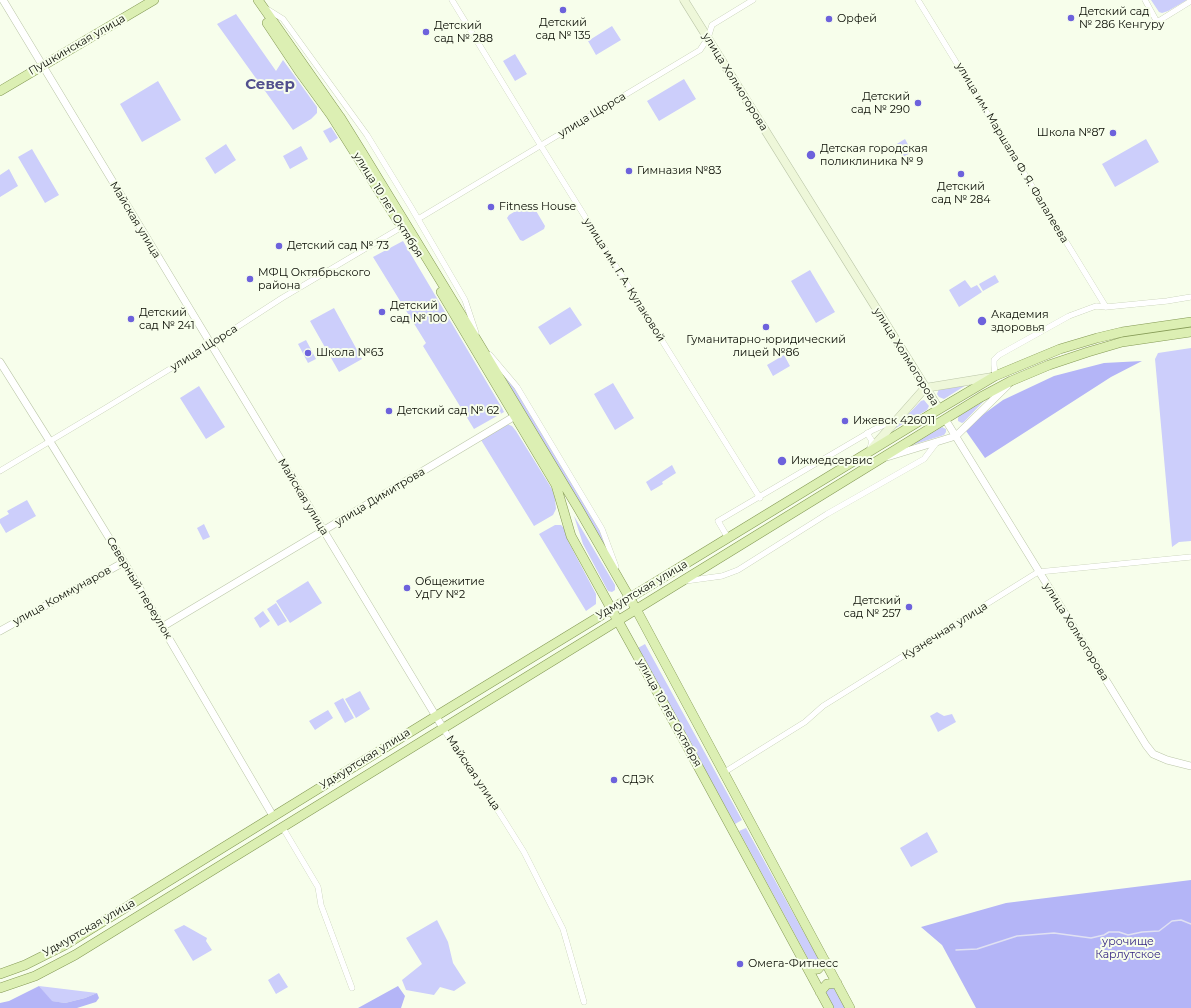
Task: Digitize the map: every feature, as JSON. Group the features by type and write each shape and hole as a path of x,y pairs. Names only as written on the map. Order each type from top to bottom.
{"main road":[{"name":"Пушкинская улица","path":"0,91 154,0"},
{"name":"улица 10 лет Октября","path":"251,0 331,115 478,342 556,485 570,536 612,609 829,1008"},
{"name":"улица Холмогорова","path":"684,0 945,418"},
{"name":"улица 10 лет Октября","path":"260,3 340,117 518,415 578,508 636,609 850,1008"},
{"name":"Удмуртская улица","path":"0,974 25,965 65,945 409,732 938,409 996,376 1060,349 1097,338 1122,332 1191,322"},
{"name":"Удмуртская улица","path":"0,988 36,976 75,955 981,397 1011,381 1049,365 1088,352 1122,342 1191,332"},
{"path":"869,452 925,388 996,376"},
{"path":"409,732 415,733 417,736 417,744"},
{"path":"809,970 818,969 825,961"},
{"path":"820,992 827,984 837,983"}],"street":[{"name":"Майская улица","path":"3,0 443,728 487,793 524,852 563,929 584,1002"},
{"name":"улица им. Г. А. Кулаковой","path":"452,0 760,498"},
{"path":"700,25 712,25 753,0"},
{"name":"улица им. Маршала Ф. Я. Фалалеева","path":"918,0 1106,307"},
{"path":"1144,0 1157,22 1191,1"},
{"name":"улица 10 лет Октября","path":"260,3 283,19 367,135 465,300 478,342 517,387 602,529 622,586"},
{"name":"улица Щорса","path":"418,219 700,50 708,38 712,25"},
{"path":"700,50 712,46"},
{"name":"улица Щорса","path":"0,471 211,344 282,298 404,226"},
{"path":"996,376 994,360 999,354 1024,340 1035,336 1069,316 1096,306 1106,307 1191,297"},
{"name":"Северный переулок","path":"0,362 124,562 273,816"},
{"path":"876,461 956,436 1011,381"},
{"name":"улица Димитрова","path":"162,627 518,415"},
{"name":"улица Холмогорова","path":"945,418 1038,572 1146,745 1153,754 1167,760 1191,766"},
{"path":"728,538 718,521 760,498 872,430 897,419"},
{"path":"867,433 872,441 869,452"},
{"name":"Удмуртская улица","path":"679,582 722,576 738,570 827,514 924,459 936,442"},
{"name":"Кузнечная улица","path":"723,773 805,722 823,706 1038,572 1191,557"},
{"name":"улица Коммунаров","path":"0,631 124,562"},
{"path":"283,828 318,888 321,905 352,988"}],"shaded area":[{"path":"1151,0 1187,0 1162,13 1159,12"},
{"path":"236,14 276,71 283,60 317,107 317,113 311,119 293,130 217,24"},
{"path":"612,26 621,40 596,55 588,41"},
{"path":"515,54 527,74 515,81 503,61"},
{"path":"684,79 696,99 659,121 647,101"},
{"path":"158,81 181,120 142,142 120,104"},
{"path":"331,127 338,138 330,143 323,131"},
{"path":"905,139 912,152 903,157 895,145"},
{"path":"1146,139 1159,162 1115,187 1102,164"},
{"path":"226,144 236,160 215,174 205,158"},
{"path":"301,146 308,159 290,169 283,156"},
{"path":"32,149 59,195 45,203 18,157"},
{"path":"9,169 18,186 0,197 0,175"},
{"path":"529,203 532,204 545,226 544,229 523,241 520,240 507,218 509,215"},
{"path":"403,241 504,412 474,429 423,346 426,343 373,257"},
{"path":"810,270 835,312 816,323 791,281"},
{"path":"995,275 999,282 983,291 979,284"},
{"path":"965,280 971,288 977,285 982,292 959,307 949,290"},
{"path":"570,307 582,325 550,345 538,327"},
{"path":"334,308 362,359 339,372 310,321"},
{"path":"306,340 316,359 308,363 298,344"},
{"path":"1191,348 1191,541 1179,542 1172,547 1155,359 1158,353"},
{"path":"784,355 790,366 773,376 767,365"},
{"path":"497,366 516,390 603,533 607,551"},
{"path":"971,382 944,399 939,397 937,394 939,389"},
{"path":"613,383 634,418 615,430 594,394"},
{"path":"199,386 225,427 206,439 180,398"},
{"path":"924,400 929,406 927,410 894,429 921,401"},
{"path":"984,401 964,422 962,423 958,421 959,416"},
{"path":"507,424 512,426 516,431 552,489 555,499 556,509 553,515 534,526 481,440"},
{"path":"942,427 946,429 944,435 912,445"},
{"path":"672,465 676,473 662,482 663,484 651,491 646,482"},
{"path":"27,500 36,516 6,533 0,523 0,519 9,514 7,511"},
{"path":"574,516 615,585 615,590 612,592 608,591 583,544"},
{"path":"204,524 210,537 203,540 197,528"},
{"path":"555,525 561,525 564,528 568,541 596,594 596,604 586,611 539,534"},
{"path":"308,581 322,603 290,623 276,601"},
{"path":"276,603 287,621 278,626 267,609"},
{"path":"263,611 270,621 260,628 254,618"},
{"path":"645,644 742,820 735,824 638,648"},
{"path":"360,691 370,709 356,718 345,699"},
{"path":"343,698 354,718 345,723 334,703"},
{"path":"328,710 333,718 315,730 309,721"},
{"path":"937,712 944,716 952,714 956,722 938,732 930,716"},
{"path":"746,828 819,960 811,964 739,831"},
{"path":"927,832 938,852 911,867 900,848"},
{"path":"437,920 448,942 453,963 466,983 454,991 440,987 434,995 406,990 402,980 422,964 406,938"},
{"path":"184,925 207,938 206,941 212,950 193,961 174,930"},
{"path":"279,973 288,987 276,994 268,980"},
{"path":"39,986 97,993 65,1003 51,1001"},
{"path":"833,987 845,1008 834,1008 825,991"}],"green space":[{"path":"1142,361 1111,377 985,458 966,431 981,416 1003,400 1054,376 1104,363"},
{"name":"урочище Карлутское","path":"1191,880 1191,1008 976,1008 942,945 921,927 1006,903"},
{"path":"39,986 52,1001 65,1003 97,993 99,998 96,1002 77,1008 0,1008 0,1003 9,1001"},
{"path":"398,986 405,996 401,1008 358,1008"}],"waterway":[{"path":"956,950 977,949 1017,936 1054,933 1091,938 1104,935 1109,932 1119,932 1128,935 1159,931 1172,921 1181,920 1191,924"}],"place":[{"name":"Детский сад № 135","path":"563,10"},
{"name":"Детский сад № 286 Кенгуру","path":"1071,18"},
{"name":"Орфей","path":"829,19"},
{"name":"Детский сад № 288","path":"426,32"},
{"name":"Детский сад № 290","path":"918,103"},
{"name":"Школа №87","path":"1113,133"},
{"name":"Детская городская поликлиника № 9","path":"811,155"},
{"name":"Гимназия №83","path":"629,171"},
{"name":"Детский сад № 284","path":"961,174"},
{"name":"Fitness House","path":"491,207"},
{"name":"Детский сад № 73","path":"279,246"},
{"name":"МФЦ Октябрьского района","path":"250,279"},
{"name":"Детский сад № 100","path":"382,312"},
{"name":"Детский сад № 241","path":"131,319"},
{"name":"Академия здоровья","path":"982,321"},
{"name":"Гуманитарно-юридический лицей №86","path":"766,327"},
{"name":"Школа №63","path":"308,353"},
{"name":"Детский сад № 62","path":"389,411"},
{"name":"Ижевск 426011","path":"845,421"},
{"name":"Ижмедсервис","path":"782,461"},
{"name":"Общежитие УдГУ №2","path":"407,588"},
{"name":"Детский сад № 257","path":"909,607"},
{"name":"СДЭК","path":"614,780"},
{"name":"Омега-Фитнесс","path":"740,964"}],"district":[{"name":"Север","path":"270,85"}]}
